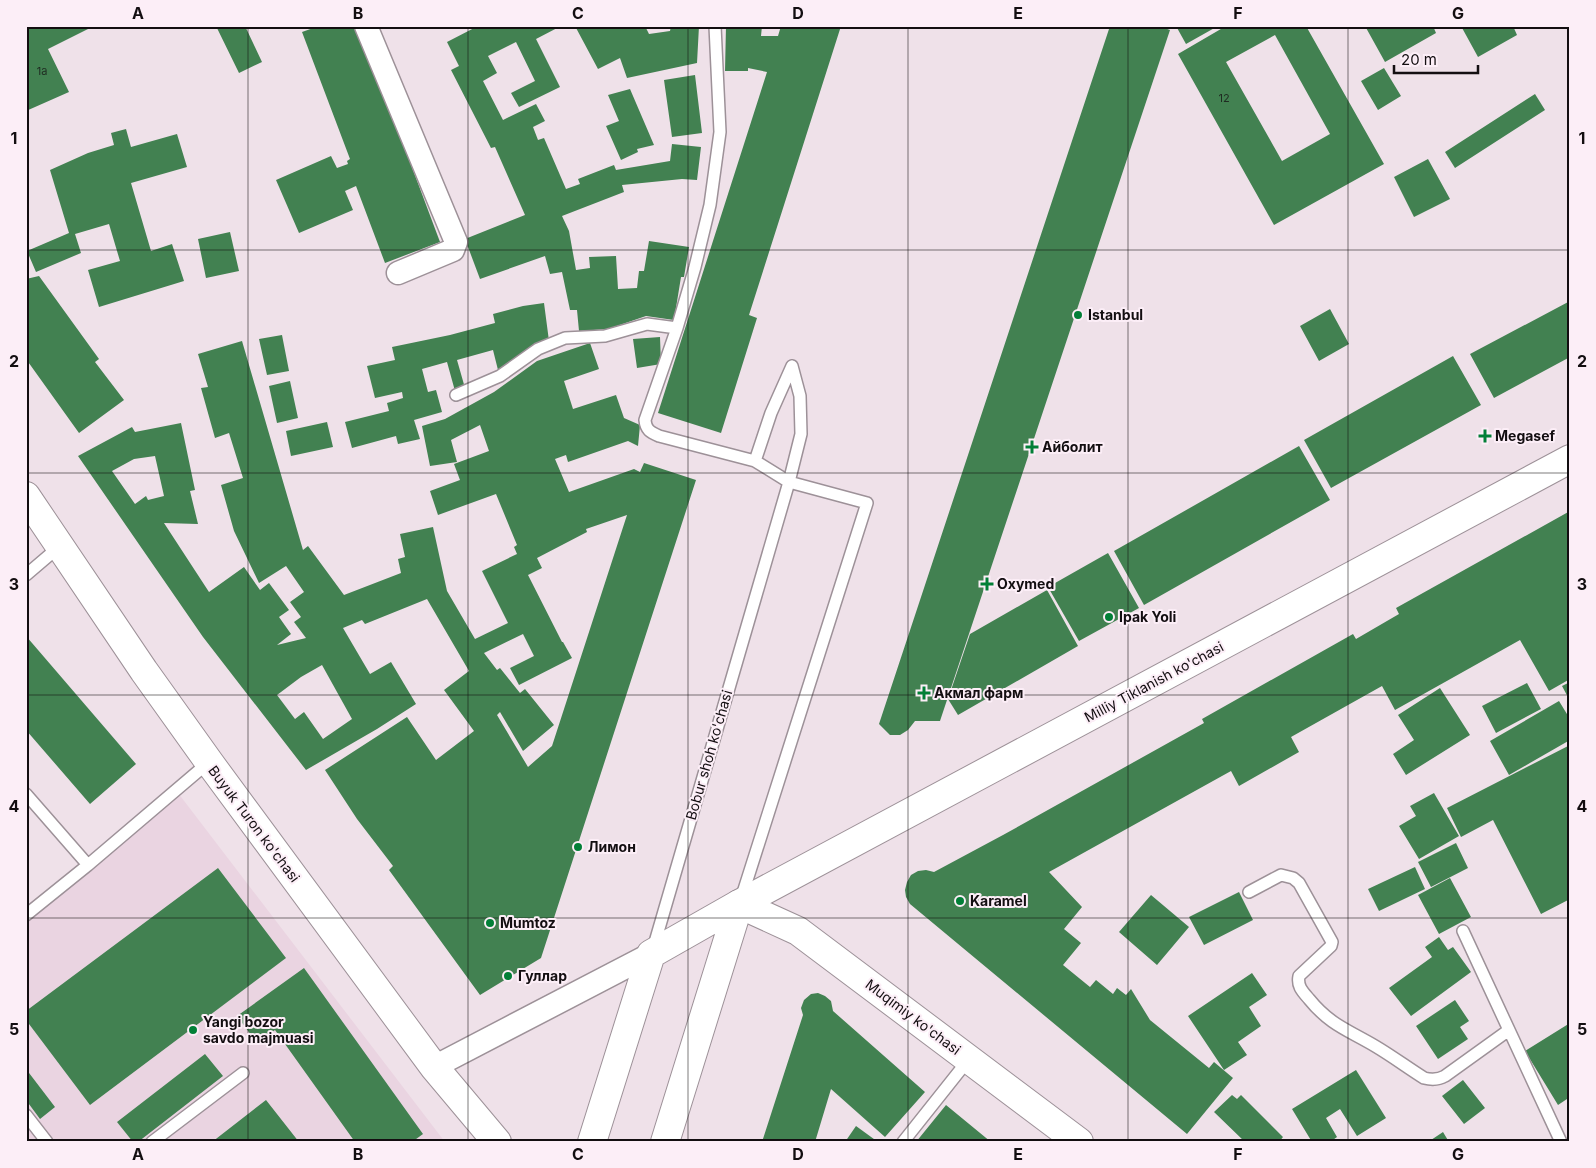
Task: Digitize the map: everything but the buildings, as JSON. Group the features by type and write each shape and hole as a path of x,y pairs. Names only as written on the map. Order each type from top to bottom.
{"street":[{"path":"366,26 456,242 453,250 398,273"},
{"name":"Milliy Tiklanish ko'chasi","path":"651,954 739,904 1570,459"},
{"name":"Buyuk Turon ko'chasi","path":"26,496 144,671 209,762 434,1067 497,1142"},
{"path":"665,1142 739,904"},
{"name":"Muqimiy ko'chasi","path":"739,904 798,931 1079,1142"},
{"path":"434,1067 651,954"},
{"name":"Bobur shoh ko'chasi","path":"592,1142 651,954"}],"lane":[{"path":"715,26 720,132 710,205 695,267 677,328 645,420 646,426 649,432 659,436 756,461 789,482 867,503 739,904"},
{"path":"456,395 500,376 538,349 565,338 605,336 647,324 677,328"},
{"name":"Bobur shoh ko'chasi","path":"651,954 789,482 801,434 800,396 792,366 771,413 756,461"},
{"path":"26,575 60,546"},
{"path":"26,915 209,762"},
{"path":"26,794 88,865"},
{"path":"1249,892 1281,875 1288,875 1299,882 1332,938 1332,942 1331,946 1299,976 1299,988 1317,1010 1335,1025 1375,1046 1424,1078 1439,1079 1445,1076 1509,1030"},
{"path":"1463,931 1560,1142"},
{"path":"903,1142 970,1059"},
{"path":"152,1142 243,1073"},
{"path":"26,1115 47,1142"}],"shaded area":[{"name":"Yangi bozor savdo majmuasi","path":"175,789 445,1142 26,1142 26,918"}],"place":[{"name":"Istanbul","path":"1078,315"},
{"name":"Megasef","path":"1485,436"},
{"name":"Айболит","path":"1032,447"},
{"name":"Oxymed","path":"987,584"},
{"name":"Ipak Yoli","path":"1109,617"},
{"name":"Акмал фарм","path":"924,693"},
{"name":"Лимон","path":"578,847"},
{"name":"Karamel","path":"960,901"},
{"name":"Mumtoz","path":"490,923"},
{"name":"Гуллар","path":"508,976"},
{"name":"Yangi bozor savdo majmuasi","path":"193,1030"}]}
